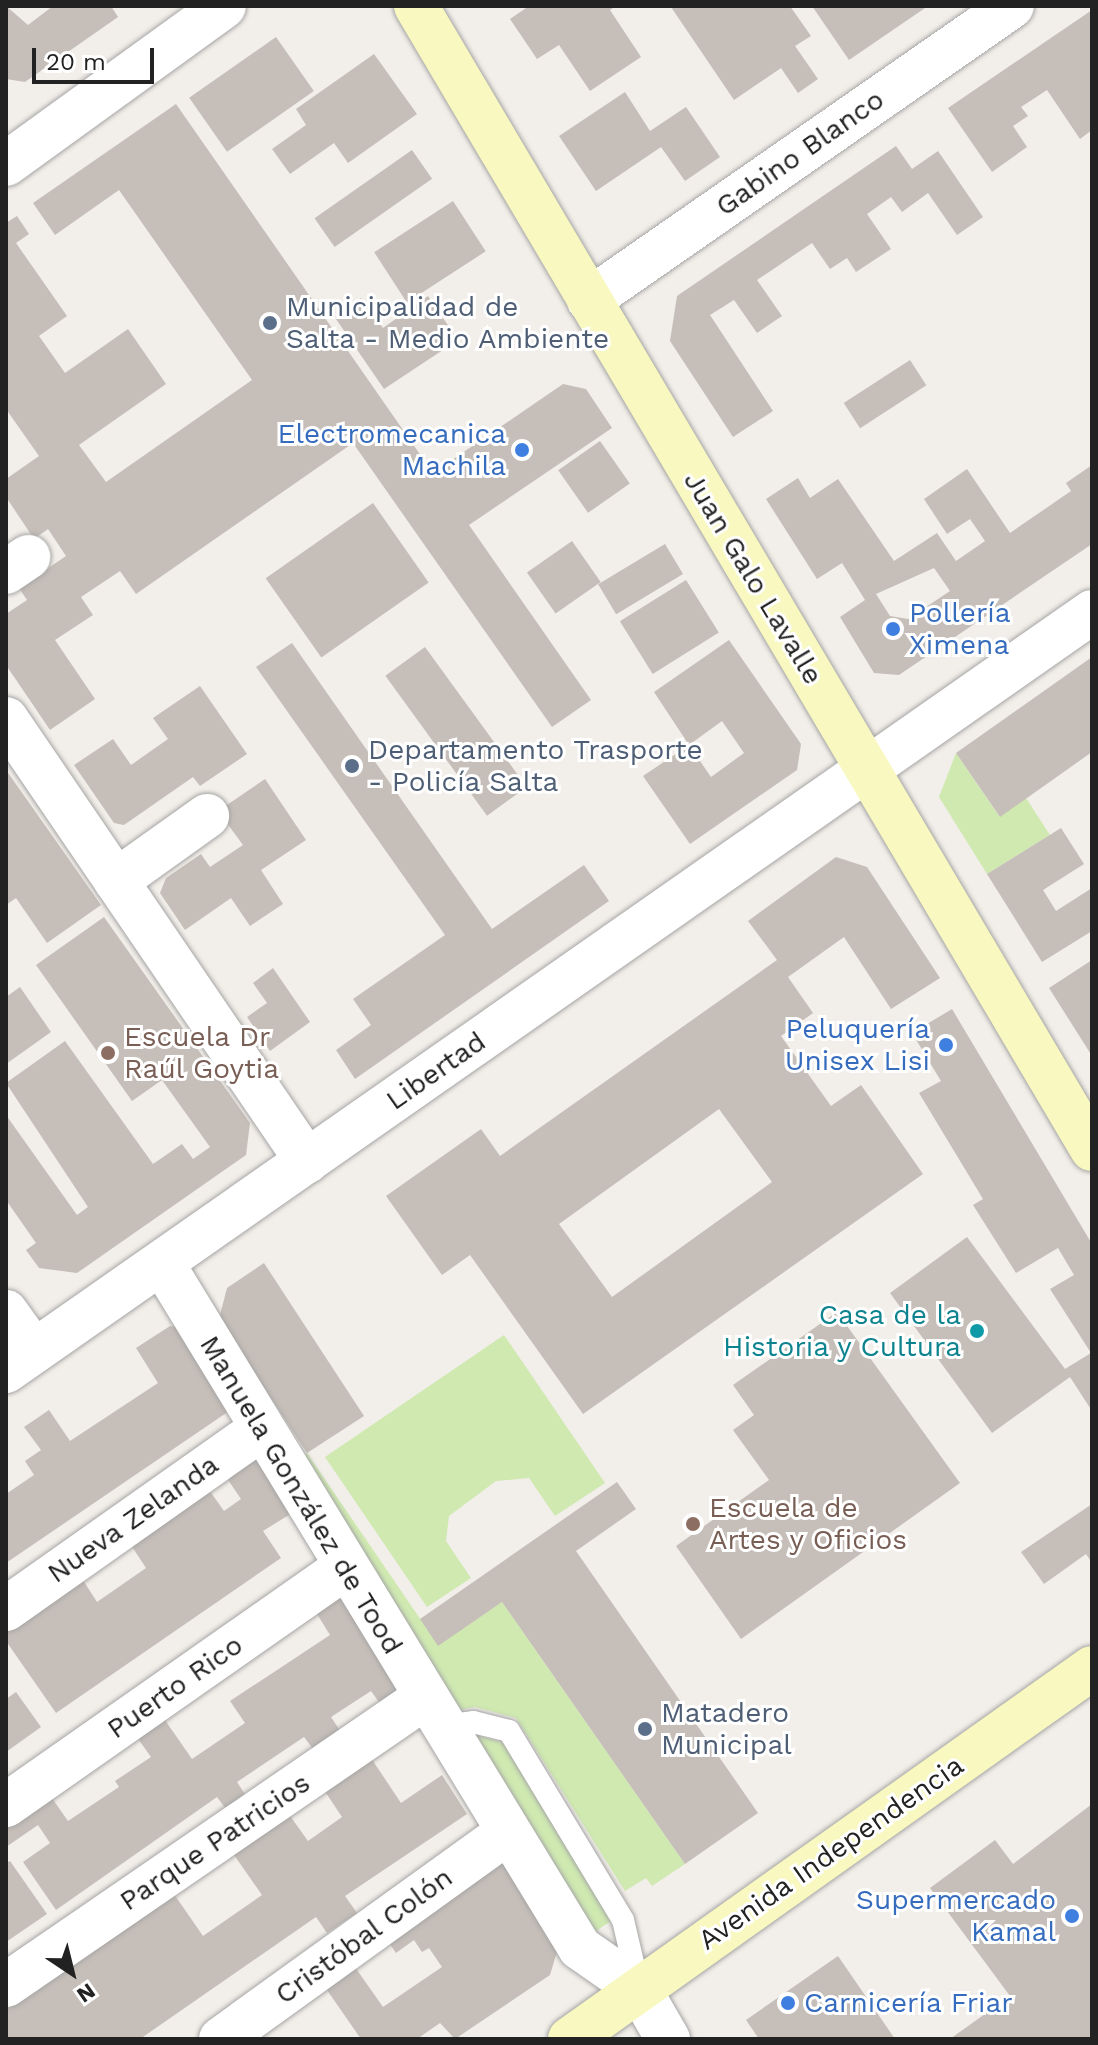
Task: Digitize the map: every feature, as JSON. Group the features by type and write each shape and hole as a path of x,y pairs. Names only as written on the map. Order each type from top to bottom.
{"street":[{"path":"7,162 224,6"},
{"name":"Juan Galo Lavalle","path":"416,6 1092,1149"},
{"name":"Gabino Blanco","path":"589,300 1012,6"},
{"name":"Libertad","path":"20,1361 867,773 1092,612"},
{"path":"6,719 307,1161"},
{"path":"116,881 207,816"},
{"name":"Manuela González de Tood","path":"162,1263 344,1568 580,1948 639,1989 668,2039"},
{"path":"6,1312 20,1361"},
{"name":"Nueva Zelanda","path":"6,1609 260,1430"},
{"name":"Puerto Rico","path":"6,1805 344,1568"},
{"name":"Avenida Independencia","path":"570,2039 1090,1672"},
{"name":"Parque Patricios","path":"6,1985 432,1712"},
{"name":"Cristóbal Colón","path":"221,2039 507,1833"}],"lane":[{"name":"Manuela González de Tood","path":"432,1712 509,1731 623,1920 639,1989"}],"green space":[{"path":"956,753 999,816 1026,798 1050,835 987,874 939,797"},
{"path":"504,1335 605,1483 555,1516 529,1478 496,1481 449,1516 446,1541 471,1578 427,1607 325,1457"},
{"path":"307,1453 438,1645 502,1602 685,1864 652,1886 646,1878 625,1891 516,1718 475,1707 448,1712 292,1463"},
{"path":"472,1734 505,1743 614,1919 581,1941"}],"building":[{"path":"6,6 28,25 53,6 111,6 118,17 25,82 6,79"},
{"path":"529,6 616,6 610,10 641,57 590,91 559,45 537,59 510,19"},
{"path":"790,6 811,36 795,46 818,79 798,93 781,68 734,100 671,7"},
{"path":"812,6 928,6 849,60"},
{"path":"1092,10 1092,130 1080,139 1047,90 1021,107 1028,116 1013,126 1027,147 992,172 948,108"},
{"path":"276,37 314,91 227,152 189,98"},
{"path":"374,54 417,114 348,163 334,143 290,174 272,149 306,125 296,109"},
{"path":"625,92 650,131 686,107 720,157 685,181 661,147 596,191 559,136"},
{"path":"176,104 433,473 563,384 586,389 612,428 469,525 591,700 552,727 353,443 136,594 120,571 81,597 93,615 55,640 95,699 50,730 6,665 6,614 27,600 19,588 66,556 48,529 34,539 6,497 6,479 39,456 6,409 6,223 17,216 29,234 16,243 67,316 39,336 65,373 128,329 166,384 79,445 106,482 252,380 119,190 55,235 33,203"},
{"path":"896,146 912,169 938,151 983,217 957,235 928,193 902,212 891,197 867,214 891,249 856,272 847,258 830,269 812,243 757,280 782,316 757,333 734,300 710,315 773,411 733,437 670,341 677,296"},
{"path":"412,150 432,179 335,247 315,218"},
{"path":"453,201 486,251 407,303 374,252"},
{"path":"428,296 458,340 384,389 336,319 361,298 383,328"},
{"path":"910,360 926,385 860,428 844,403"},
{"path":"600,441 630,484 588,513 558,470"},
{"path":"1092,465 1092,544 899,675 874,673 840,617 865,600 842,563 817,579 766,499 798,478 810,498 838,479 894,561 937,533 956,561 985,541 970,519 947,534 924,499 967,469 1010,533 1071,491 1066,483","holes":["934,568 950,591 908,619 890,616 876,594"]},
{"path":"373,503 429,582 321,658 266,578"},
{"path":"572,541 601,582 556,614 527,573"},
{"path":"665,544 683,574 616,614 598,584"},
{"path":"686,580 719,633 653,674 620,621"},
{"path":"729,640 801,744 797,770 690,844 643,776 689,745 654,692","holes":["722,721 744,753 711,777 689,745"]},
{"name":"Departamento Trasporte - Policía Salta","path":"292,643 492,929 584,865 609,901 355,1079 336,1050 371,1025 353,999 445,935 256,667"},
{"path":"425,647 527,787 487,816 385,676"},
{"path":"1092,657 1092,752 1000,817 956,753"},
{"path":"200,686 247,754 200,786 193,777 124,825 114,823 74,765 113,739 131,765 168,739 153,718"},
{"path":"6,770 101,905 47,943 16,898 6,905"},
{"path":"265,779 306,840 261,870 283,904 250,926 231,898 185,930 160,893 166,878 201,854 210,867 243,845 218,811"},
{"path":"1061,828 1084,864 1043,890 1056,911 1092,888 1092,931 1042,962 987,874"},
{"path":"836,857 867,867 940,978 891,1009 844,937 788,977 813,1013 781,1036 831,1106 861,1085 923,1174 583,1414 470,1255 442,1275 386,1196 481,1129 500,1156 777,960 748,921","holes":["719,1109 772,1182 612,1297 559,1224"]},
{"name":"Escuela Dr Raúl Goytia","path":"104,917 250,1123 246,1155 77,1273 39,1268 26,1250 36,1243 6,1200 6,1115 77,1215 88,1207 6,1083 65,1041 153,1164 182,1144 193,1159 210,1147 162,1080 132,1101 36,965"},
{"path":"1092,960 1092,1056 1049,988"},
{"path":"273,968 310,1022 270,1051 247,1017 267,1003 253,983"},
{"path":"20,987 51,1032 6,1064 6,997"},
{"path":"952,1009 1092,1244 1092,1411 1070,1377 992,1433 890,1293 967,1237 1065,1369 1091,1353 1050,1289 1074,1275 1058,1248 1016,1273 973,1205 983,1199 919,1093 941,1081 912,1033"},
{"path":"264,1263 364,1416 307,1453 219,1319 227,1288"},
{"name":"Escuela de Artes y Oficios","path":"837,1312 960,1483 741,1639 676,1546 769,1480 733,1430 754,1415 733,1385"},
{"path":"170,1326 189,1328 235,1407 6,1563 6,1494 34,1475 25,1461 41,1450 24,1427 49,1410 70,1441 158,1383 136,1348"},
{"path":"254,1456 292,1513 263,1531 281,1558 56,1713 6,1641 6,1629 81,1577 97,1602 146,1568 129,1542 207,1487 224,1511 241,1499 224,1474"},
{"name":"Matadero Municipal","path":"617,1482 636,1509 576,1551 758,1813 685,1864 502,1602 438,1646 420,1619"},
{"path":"1092,1504 1092,1563 1086,1554 1044,1584 1021,1552"},
{"path":"336,1591 401,1692 381,1705 371,1691 331,1717 343,1735 316,1753 304,1737 237,1782 248,1799 229,1813 217,1797 56,1910 23,1862 50,1843 38,1825 6,1847 6,1819 47,1791 68,1821 119,1787 115,1781 151,1757 131,1729 158,1710 192,1759 245,1723 230,1701 330,1635 312,1606"},
{"path":"16,1692 41,1727 6,1752 6,1699"},
{"path":"369,1755 401,1803 442,1775 467,1814 345,1896 357,1913 327,1933 316,1917 140,2039 6,2039 6,2010 174,1894 203,1936 262,1895 232,1852 288,1813 308,1841 342,1817 322,1787"},
{"path":"1092,1804 1092,2039 950,2039 1010,1996 930,1888 995,1840 1013,1864"},
{"path":"500,1859 559,1945 550,1975 455,2039 440,2023 417,2039 361,2039 320,1980 350,1960 383,2007 442,1967 429,1948 422,1952 414,1940 396,1953 385,1937"},
{"path":"10,1861 47,1914 6,1942 6,1863"},
{"path":"838,1956 895,2039 759,2039 746,2020"}],"place":[{"name":"Municipalidad de Salta - Medio Ambiente","path":"270,323"},
{"name":"Electromecanica Machila","path":"522,450"},
{"name":"Pollería Ximena","path":"893,629"},
{"name":"Departamento Trasporte - Policía Salta","path":"352,766"},
{"name":"Peluquería Unisex Lisi","path":"946,1045"},
{"name":"Escuela Dr Raúl Goytia","path":"108,1053"},
{"name":"Casa de la Historia y Cultura","path":"977,1331"},
{"name":"Escuela de Artes y Oficios","path":"693,1524"},
{"name":"Matadero Municipal","path":"645,1729"},
{"name":"Supermercado Kamal","path":"1072,1916"},
{"name":"Carnicería Friar","path":"788,2003"}]}
